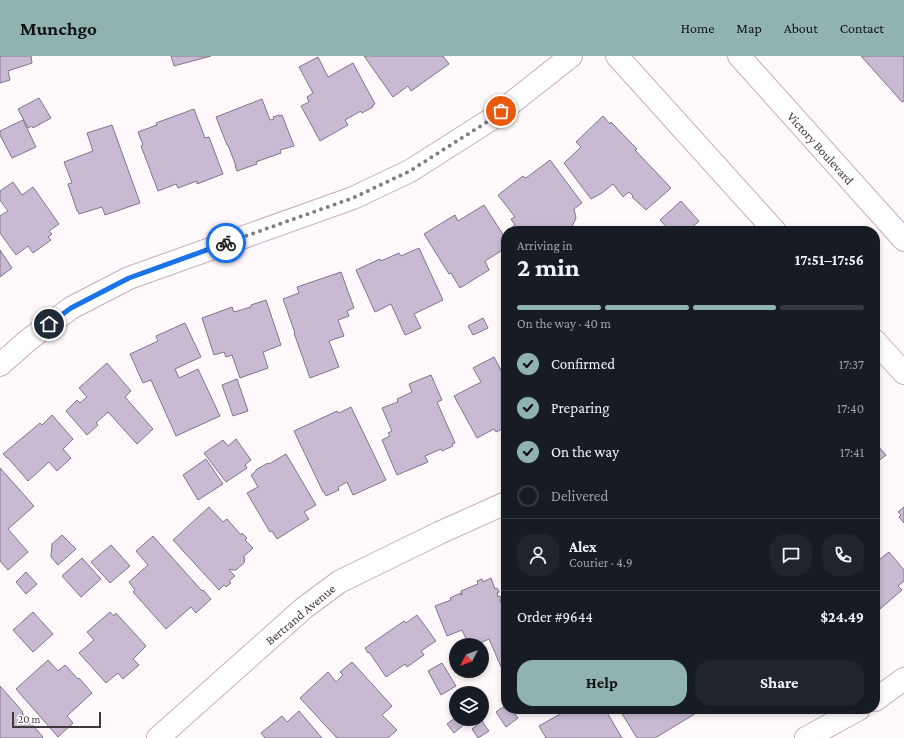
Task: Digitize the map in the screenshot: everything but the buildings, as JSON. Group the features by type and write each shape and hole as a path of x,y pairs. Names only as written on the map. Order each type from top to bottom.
{"street":[{"path":"0,365 27,341 71,308 129,278 353,198 410,171 490,120 571,56"},
{"path":"617,56 770,226"},
{"name":"Victory Boulevard","path":"739,56 904,240"},
{"path":"880,347 904,373"},
{"name":"Bertrand Avenue","path":"158,738 304,608 339,582 501,504"},
{"path":"880,696 904,679"},
{"path":"806,738 850,714"}],"way so far":[{"path":"226,243 353,198 410,171 490,120 501,111"}],"route":[{"path":"49,324 71,308 129,278 226,243"}]}
